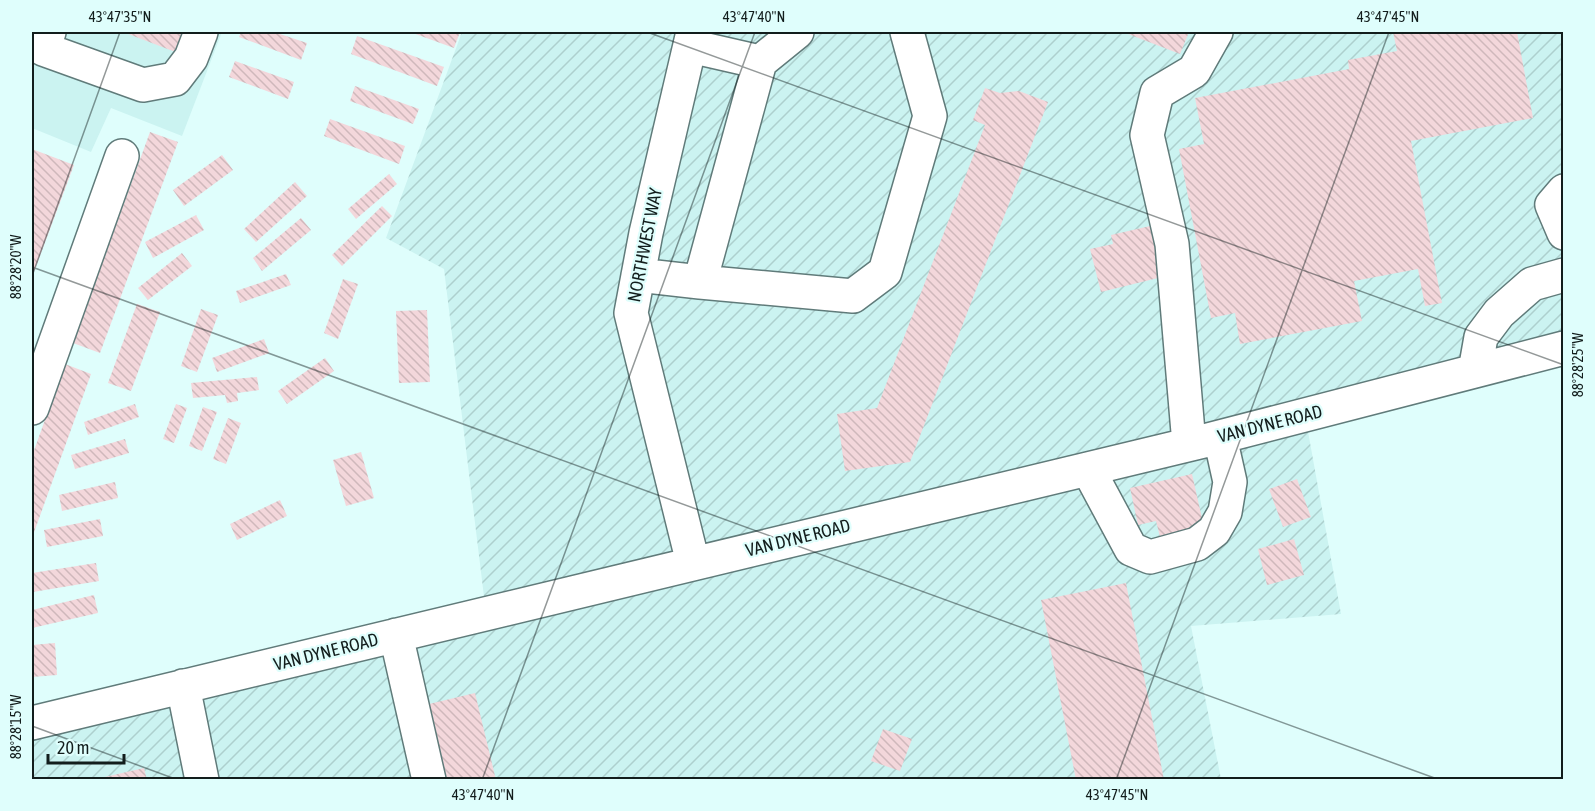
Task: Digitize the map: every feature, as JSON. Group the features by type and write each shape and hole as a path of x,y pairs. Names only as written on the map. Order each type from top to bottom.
{"street":[{"path":"50,32 43,49 143,85 175,79 196,45"},
{"path":"700,282 760,62 797,32"},
{"path":"638,275 853,296 885,272 930,116 907,32"},
{"path":"1088,469 1131,549 1150,557 1197,544 1214,531 1225,512 1230,482 1205,440 1172,244 1147,135 1157,93 1194,71 1216,32"},
{"path":"691,39 760,62"},
{"name":"NORTHWEST WAY","path":"691,39 638,275 632,313 693,564"},
{"path":"32,408 122,156"},
{"path":"1563,191 1552,205 1563,233"},
{"path":"1475,371 1481,337 1499,313 1532,284 1563,275"},
{"name":"VAN DYNE ROAD","path":"32,723 1088,469 1563,348"},
{"path":"396,635 429,780"},
{"path":"183,686 202,780"}],"shaded area":[{"path":"32,32 222,32 182,136 111,108 91,152 32,128"},
{"path":"462,32 1563,32 1563,348 1305,415 1341,614 1191,626 1221,779 32,780 32,723 486,613 444,269 386,238"}],"building":[{"path":"123,32 186,32 178,53"},
{"path":"241,32 274,32 307,43 301,60 239,37"},
{"path":"410,32 460,32 454,48"},
{"path":"1123,32 1189,32 1180,54"},
{"path":"1393,32 1517,32 1533,118 1411,141 1442,303 1425,306 1418,269 1354,281 1362,321 1240,344 1235,313 1211,318 1179,149 1204,144 1195,98 1349,69 1348,60 1397,51"},
{"path":"357,36 444,67 437,86 351,54"},
{"path":"235,61 294,82 288,99 229,77"},
{"path":"355,86 419,109 413,124 350,101"},
{"path":"985,88 1000,93 1019,91 1048,102 910,462 845,471 837,414 877,408 985,125 973,120"},
{"path":"330,119 405,146 399,164 324,136"},
{"path":"150,132 178,142 100,353 73,343"},
{"path":"32,149 74,165 32,277"},
{"path":"222,155 233,170 184,206 173,190"},
{"path":"389,174 397,184 356,219 348,209"},
{"path":"295,182 307,196 256,242 244,229"},
{"path":"382,206 392,216 342,266 332,255"},
{"path":"196,215 204,230 153,258 145,242"},
{"path":"301,218 311,230 262,271 253,258"},
{"path":"1150,226 1162,277 1101,292 1090,249 1113,244 1111,235"},
{"path":"182,253 192,266 148,300 138,288"},
{"path":"286,274 291,285 240,303 236,291"},
{"path":"343,279 358,284 338,339 324,333"},
{"path":"137,304 160,312 131,391 108,383"},
{"path":"201,309 218,315 197,372 181,366"},
{"path":"427,310 430,382 399,383 396,311"},
{"path":"264,339 269,353 217,372 212,358"},
{"path":"325,358 334,371 287,404 278,391"},
{"path":"65,364 91,374 32,538 32,456"},
{"path":"257,377 259,390 237,393 238,401 227,403 225,395 193,398 191,383"},
{"path":"135,404 139,417 88,435 84,422"},
{"path":"176,404 187,408 174,443 163,439"},
{"path":"203,407 217,412 202,451 189,446"},
{"path":"228,418 241,423 226,464 213,459"},
{"path":"125,439 129,453 75,469 71,455"},
{"path":"361,452 374,498 346,506 333,460"},
{"path":"1192,474 1204,527 1160,537 1156,521 1138,525 1130,488"},
{"path":"1297,479 1311,517 1283,527 1269,489"},
{"path":"115,482 118,498 62,511 59,495"},
{"path":"280,500 287,516 237,540 230,524"},
{"path":"100,519 103,536 47,547 44,530"},
{"path":"1294,539 1304,575 1267,585 1258,549"},
{"path":"96,563 99,581 33,592 32,573"},
{"path":"1126,583 1164,780 1076,780 1041,600"},
{"path":"94,595 98,613 32,628 32,610"},
{"path":"55,643 57,675 32,677 32,645"},
{"path":"475,693 496,780 447,780 429,704"},
{"path":"883,729 912,739 900,771 871,761"},
{"path":"144,768 147,780 96,780 96,779"}]}
